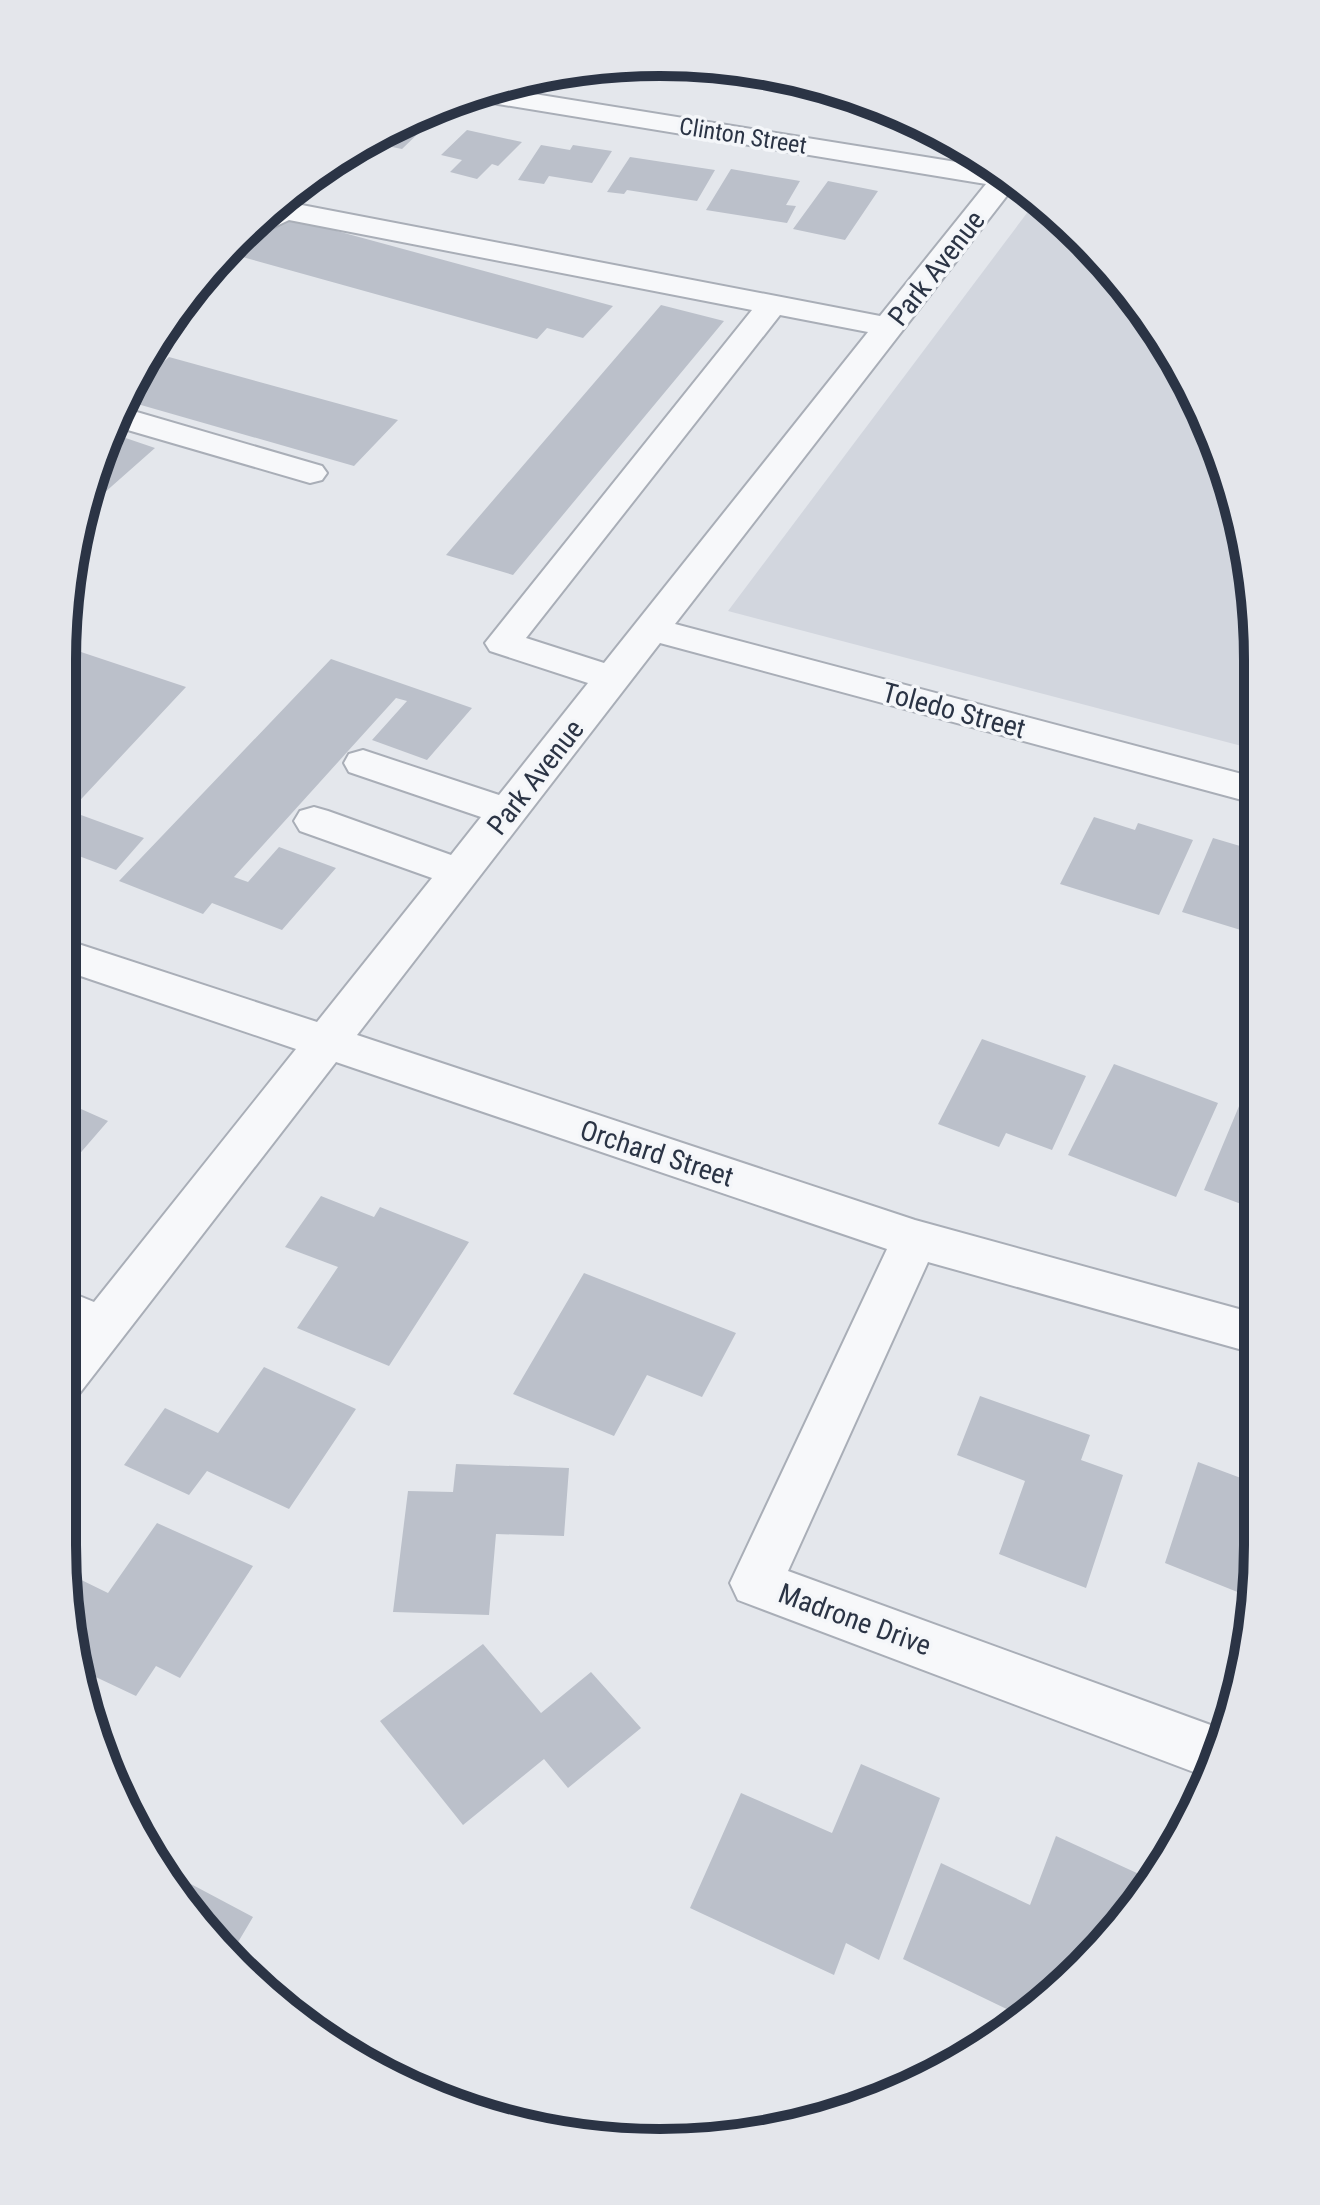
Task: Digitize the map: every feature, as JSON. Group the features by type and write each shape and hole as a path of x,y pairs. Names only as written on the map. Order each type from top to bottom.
{"street":[{"name":"Clinton Street","path":"505,97 985,175"},
{"name":"Park Avenue","path":"82,1318 327,1042 1000,186"},
{"path":"287,211 889,327"},
{"path":"613,678 503,643 773,304"},
{"path":"128,420 310,473"},
{"name":"Toledo Street","path":"652,629 1244,788"},
{"path":"363,763 508,812"},
{"path":"314,821 460,873"},
{"name":"Orchard Street","path":"76,958 915,1239 1244,1330"},
{"name":"Madrone Drive","path":"915,1239 756,1583 1207,1750"}],"shaded area":[{"path":"1030,209 1073,247 1123,304 1166,368 1200,437 1224,509 1239,584 1243,622 1244,747 728,611"}],"building":[{"path":"428,124 402,149 384,145"},
{"path":"467,130 522,142 498,166 492,164 477,179 450,172 462,160 441,155"},
{"path":"541,145 570,150 573,145 612,151 592,183 549,176 544,184 518,180"},
{"path":"630,157 715,170 697,201 627,190 624,194 607,192"},
{"path":"731,169 800,181 786,205 796,206 787,223 706,210"},
{"path":"828,181 878,191 845,240 793,229"},
{"path":"281,216 613,306 583,338 547,328 537,339 239,256"},
{"path":"661,305 724,321 513,575 446,555"},
{"path":"169,357 398,420 354,466 135,403 151,373"},
{"path":"120,436 155,448 100,497"},
{"path":"76,650 186,687 76,805"},
{"path":"331,659 472,708 427,760 372,740 407,701 396,698 234,877 248,882 279,847 336,868 282,930 212,903 203,914 119,881"},
{"path":"76,813 144,838 116,870 76,855"},
{"path":"1094,817 1135,830 1138,823 1193,840 1159,915 1060,884"},
{"path":"1213,838 1244,847 1244,931 1182,912"},
{"path":"982,1039 1086,1076 1052,1150 1006,1133 999,1147 938,1124"},
{"path":"1114,1064 1218,1103 1176,1197 1068,1155"},
{"path":"1244,1094 1244,1205 1204,1190"},
{"path":"76,1107 108,1121 76,1158"},
{"path":"321,1196 374,1217 380,1207 469,1242 389,1366 297,1328 338,1267 285,1247"},
{"path":"584,1273 736,1333 702,1397 647,1375 614,1436 513,1394"},
{"path":"264,1367 356,1409 289,1509 207,1471 189,1495 124,1465 165,1408 218,1433"},
{"path":"980,1396 1090,1435 1081,1460 1123,1475 1086,1588 999,1554 1025,1481 957,1455"},
{"path":"1198,1462 1244,1479 1243,1583 1240,1593 1165,1563"},
{"path":"456,1464 569,1468 564,1536 496,1534 489,1615 393,1612 408,1491 453,1492"},
{"path":"157,1523 253,1566 180,1678 156,1666 136,1696 91,1675 77,1578 108,1593"},
{"path":"483,1644 541,1713 591,1672 641,1728 568,1788 544,1759 463,1825 380,1721"},
{"path":"861,1764 940,1798 879,1960 846,1943 834,1975 690,1908 741,1793 832,1833"},
{"path":"1056,1836 1139,1874 1123,1901 1073,1958 1011,2011 903,1959 941,1863 1030,1905"},
{"path":"189,1883 253,1917 236,1946 221,1930 187,1887"}]}
